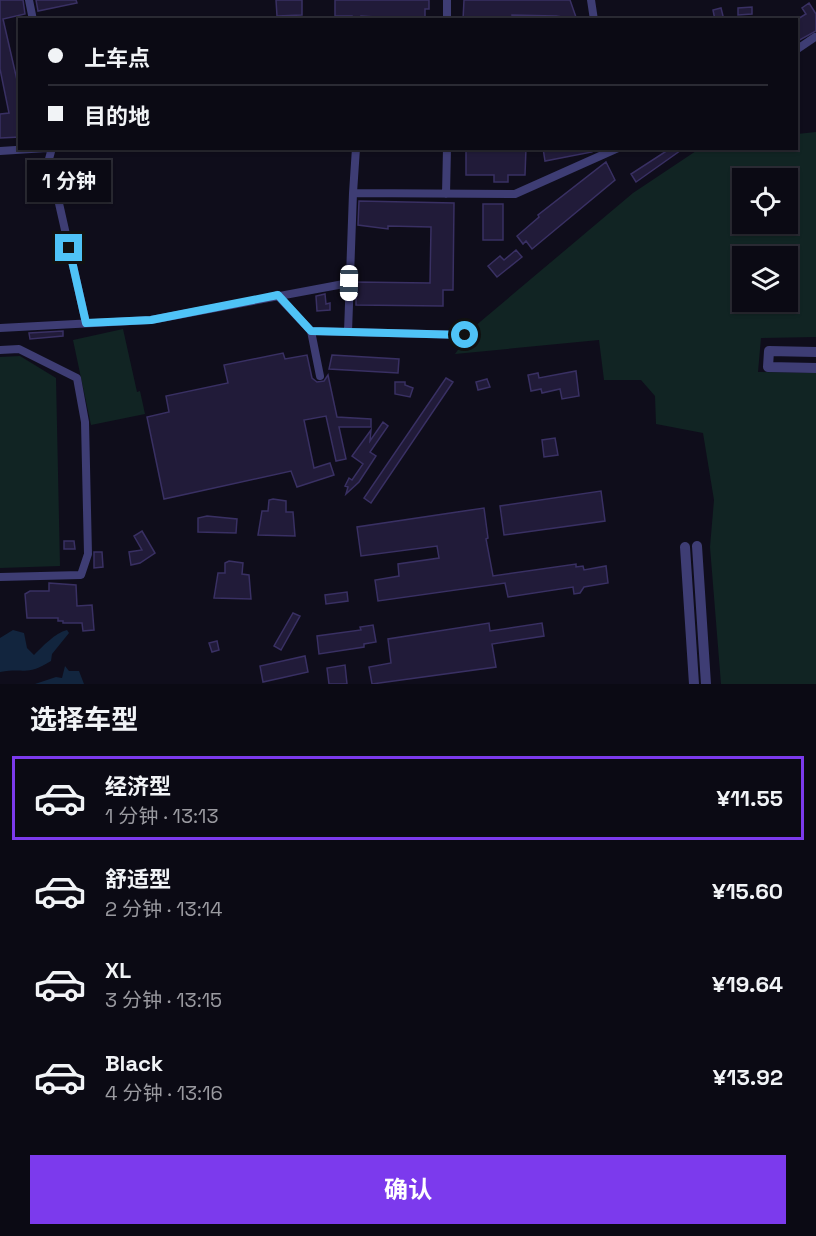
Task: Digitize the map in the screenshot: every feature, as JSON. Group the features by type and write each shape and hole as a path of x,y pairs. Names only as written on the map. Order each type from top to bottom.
{"street":[{"path":"29,0 33,18"},
{"path":"447,0 447,18"},
{"path":"591,0 594,18"},
{"path":"798,49 815,37"},
{"path":"0,151 18,150"},
{"path":"51,150 49,159 86,323"},
{"path":"348,332 356,150"},
{"path":"446,194 447,150"},
{"path":"353,193 515,194 614,150"},
{"path":"0,328 151,320 349,283"},
{"path":"278,295 311,331 320,375"},
{"path":"311,331 465,335"},
{"path":"0,350 19,349 77,378 85,422 88,554 81,574 0,577"},
{"path":"816,352 769,351 768,367 816,368"},
{"path":"694,684 691,547 706,684"}],"green space":[{"path":"816,132 816,337 761,338 758,372 816,373 816,684 721,684 710,547 714,500 703,433 656,424 655,396 641,380 604,380 599,340 455,354 474,327 633,193 696,151 798,150 798,134"},
{"path":"123,329 137,392 140,391 145,414 91,425 73,340"},
{"path":"20,356 56,378 60,566 0,568 0,357"}],"water":[{"path":"13,630 24,633 27,648 34,655 58,634 67,630 69,633 52,654 51,661 36,669 0,672 0,638"},
{"path":"65,666 69,671 79,671 84,684 35,684 56,677 62,678"}],"building":[{"path":"0,0 23,0 25,14 3,19 18,84 18,137 0,138 0,114 9,113 0,69"},
{"path":"36,0 76,0 77,3 38,11"},
{"path":"276,0 302,0 302,15 277,16"},
{"path":"335,0 429,0 429,9 425,9 425,18 335,16"},
{"path":"464,0 570,0 576,18 512,15 512,18 463,18"},
{"path":"809,3 816,14 816,31 798,41 798,19 806,14 802,8"},
{"path":"752,7 752,14 738,15 738,8"},
{"path":"721,8 724,18 715,18 713,10"},
{"path":"466,150 526,150 525,175 508,175 508,182 494,182 494,175 466,175"},
{"path":"543,150 592,150 592,152 545,161"},
{"path":"668,150 681,150 636,182 631,174"},
{"path":"606,162 615,180 532,249 526,241 523,244 517,236 539,217 538,215"},
{"path":"359,201 454,203 453,290 443,290 443,306 356,305 356,282 430,283 431,227 388,226 388,229 358,225"},
{"path":"483,204 503,204 503,240 483,240"},
{"path":"516,250 522,257 497,277 488,266 500,256 504,260"},
{"path":"325,294 326,304 330,303 330,310 317,311 316,296"},
{"path":"63,331 63,336 30,339 29,333"},
{"path":"283,353 285,359 307,355 312,378 317,382 324,381 328,375 337,417 371,419 371,427 339,427 346,459 336,461 326,416 304,420 314,468 330,463 334,475 297,487 291,471 164,499 147,417 169,412 166,396 228,383 224,365"},
{"path":"332,355 399,359 398,373 329,369"},
{"path":"576,371 579,396 562,399 560,389 542,393 541,389 531,391 528,375 538,373 539,378"},
{"path":"446,378 453,382 371,503 364,498"},
{"path":"487,379 490,387 478,390 476,382"},
{"path":"395,382 405,382 405,385 413,388 410,397 395,394"},
{"path":"383,422 388,426 370,452 376,456 359,482 346,494 348,487 345,486 349,478 352,480 363,464 352,456 371,430 370,441"},
{"path":"555,438 558,455 544,457 542,440"},
{"path":"601,491 605,521 504,535 500,506"},
{"path":"269,500 286,501 286,512 293,512 295,536 258,535 262,511 268,511"},
{"path":"484,508 488,538 486,539 493,576 576,564 576,567 583,566 584,570 606,566 608,583 584,587 580,593 574,594 573,587 508,597 505,583 378,601 375,580 399,576 398,564 439,558 437,546 361,556 357,527"},
{"path":"207,516 237,519 236,533 198,532 198,518"},
{"path":"142,531 155,553 140,563 131,565 129,552 142,550 134,536"},
{"path":"64,541 74,541 75,549 64,549"},
{"path":"94,552 102,552 103,567 94,568"},
{"path":"229,561 243,563 242,574 249,575 251,599 214,598 218,573 225,573 225,563"},
{"path":"49,583 76,585 77,606 92,605 94,630 83,631 82,623 63,623 63,621 58,621 58,618 27,618 25,594 30,591 49,591"},
{"path":"347,592 348,601 326,604 325,595"},
{"path":"293,613 300,616 281,650 274,646"},
{"path":"489,623 490,631 542,623 544,636 492,644 496,667 372,684 369,667 391,663 388,639"},
{"path":"373,625 376,642 364,644 364,647 319,654 317,636 361,630 360,627"},
{"path":"217,641 219,650 212,652 209,643"},
{"path":"305,656 308,672 263,682 260,666"},
{"path":"345,665 347,684 329,684 327,668"}],"route":[{"path":"69,248 86,323 151,320 278,295 311,331 465,335"}]}
